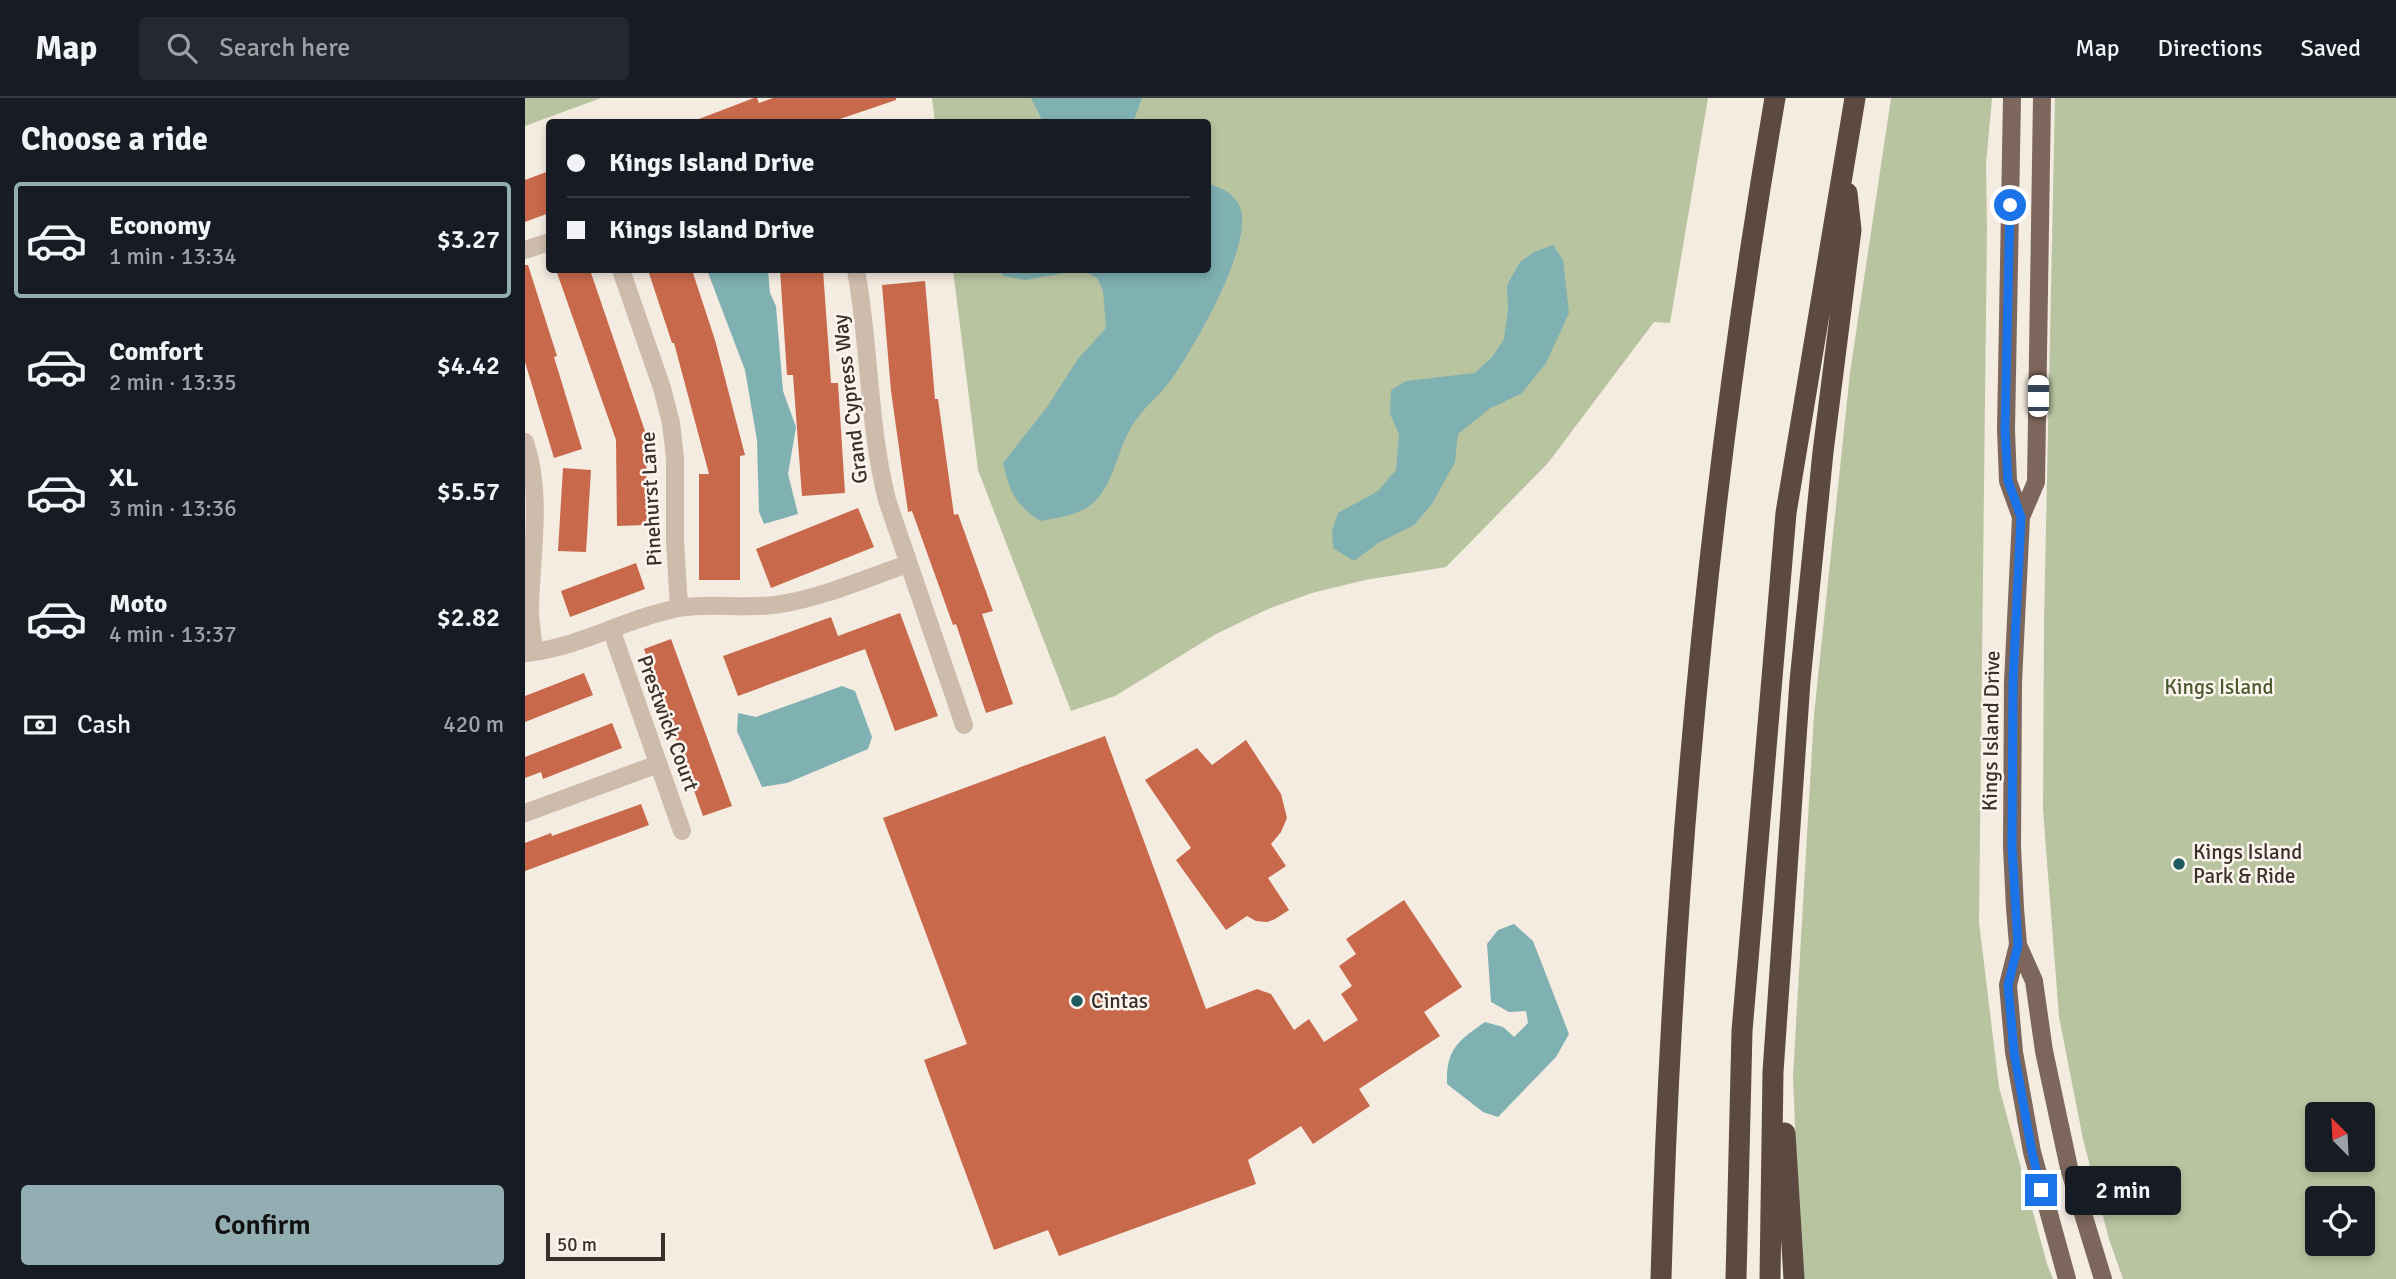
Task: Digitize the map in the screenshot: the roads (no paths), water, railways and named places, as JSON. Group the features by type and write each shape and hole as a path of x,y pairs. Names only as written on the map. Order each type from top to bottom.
{"highway":[{"path":"1661,1279 1671,1020 1684,831 1705,608 1735,362 1775,98"},
{"path":"1736,1279 1742,1031 1786,513 1855,98"},
{"path":"1770,1279 1773,1072 1800,681 1823,452 1851,230 1844,168"},
{"path":"1773,1072 1785,1126 1794,1279"}],"main road":[{"name":"Kings Island Drive","path":"2012,98 2005,430 2008,481 2021,517"},
{"name":"Kings Island Drive","path":"2042,98 2036,482 2021,517 2013,682 2012,833 2018,945 2008,985 2014,1052 2032,1152 2067,1279"},
{"name":"Kings Island Drive","path":"2018,945 2034,981 2044,1051 2069,1168 2103,1279"}],"street":[{"path":"525,250 546,243"},
{"name":"Pinehurst Lane","path":"622,273 662,388 671,423 675,458 675,541 679,608"},
{"name":"Grand Cypress Way","path":"857,273 862,299 878,465 908,564 964,725"},
{"path":"525,442 535,480 536,504 529,653 560,647 679,608 779,604 814,597 908,564"},
{"name":"Prestwick Court","path":"611,629 682,831"},
{"path":"525,813 657,764"}],"water":[{"path":"1031,98 1142,98 1134,119 1042,119"},
{"path":"1211,185 1225,190 1238,203 1242,219 1240,240 1221,292 1173,377 1141,413 1126,436 1103,491 1081,511 1040,521 1015,497 1003,463 1047,407 1078,359 1106,328 1103,291 1097,278 1088,273 1211,273"},
{"path":"1553,245 1563,260 1569,313 1546,363 1522,393 1489,409 1458,434 1455,462 1432,504 1414,525 1378,543 1354,561 1333,548 1332,531 1338,513 1378,491 1396,470 1399,434 1390,414 1391,390 1406,381 1475,373 1493,356 1504,339 1508,309 1507,285 1520,262 1534,252"},
{"path":"708,273 768,273 770,293 776,306 783,391 796,427 788,474 798,514 764,524 759,512 757,440 745,370"},
{"path":"1001,273 1065,273 1025,280 1003,276"},
{"path":"842,686 855,691 872,737 868,749 787,783 762,787 737,731 738,713 756,717"},
{"path":"1514,924 1533,941 1569,1034 1556,1057 1498,1117 1483,1112 1447,1084 1447,1072 1451,1054 1456,1047 1485,1022 1503,1027 1514,1037 1528,1023 1526,1011 1509,1012 1491,1002 1487,944 1498,930"}],"place":[{"name":"Kings Island Park & Ride","path":"2179,864"},
{"name":"Cintas","path":"1077,1001"}],"park label":[{"name":"Kings Island","path":"2219,687"}]}
